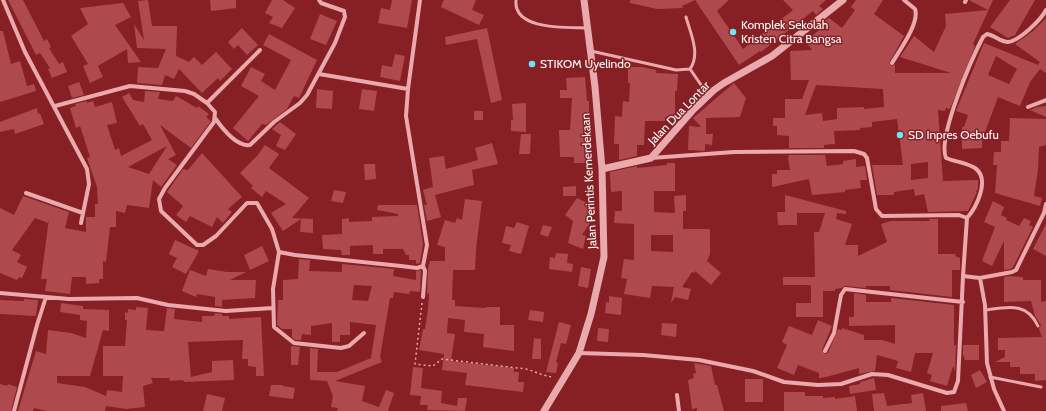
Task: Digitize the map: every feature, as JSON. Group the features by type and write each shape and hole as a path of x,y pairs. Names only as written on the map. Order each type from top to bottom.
{"street":[{"path":"3,0 25,52 55,106 87,169 89,178 81,223"},
{"path":"215,118 239,144 245,146 250,145 274,122 300,103 307,95 335,43 343,23 345,13 344,11 321,3 319,0"},
{"path":"420,0 408,89 407,123 427,245 423,266 425,271 423,297"},
{"name":"Jalan Perintis Kemerdekaan","path":"544,411 566,378 579,353 591,314 604,257 602,168 591,51 584,0"},
{"name":"Jalan Dua Lontar","path":"602,168 651,158 693,110 709,95 724,83 772,56 843,0"},
{"path":"892,63 907,38 915,18 915,9 904,0"},
{"path":"579,353 642,355 699,360 753,371 784,382 812,385 841,384 872,374 888,375 947,393 954,392 958,381 967,218 978,201 982,185 981,177 977,169 946,158 944,144 947,125 983,37 987,34 1005,42 1010,42 1033,26 1043,17 1046,10"},
{"path":"207,103 260,50"},
{"path":"319,74 408,89"},
{"path":"55,106 130,86 185,91 194,94 207,103 215,112 215,118 212,126 165,188 159,199 161,211 197,245 203,245 216,236 247,203 257,203 272,229 279,252 273,289 272,308 274,327 294,343 328,347 349,346 364,333"},
{"path":"1028,107 1046,100"},
{"path":"651,158 734,152 854,151 864,154 867,158 876,209 882,216 959,215 967,218"},
{"path":"26,193 83,212"},
{"path":"963,276 980,278 1016,270 1044,213 1046,204"},
{"path":"279,252 417,268 423,266"},
{"path":"980,278 985,310 986,349 990,376 1004,411"},
{"path":"824,351 834,332 841,295 845,289 963,302"},
{"path":"0,293 69,299 137,298 168,305 226,311 272,308"},
{"path":"14,411 46,297"},
{"path":"677,395 678,411"}],"lane":[{"path":"516,0 518,11 522,18 530,23 555,27 588,28"},
{"path":"686,16 695,52 690,69"},
{"path":"591,51 676,70 690,69"},
{"path":"690,69 709,95"},
{"path":"985,310 1021,308 1028,311 1038,326"},
{"path":"990,376 1041,387"}],"path":[{"path":"423,297 414,362 415,364 434,366 442,359 522,368 538,372 542,376 566,378"}],"building":[{"path":"8,0 23,0 44,41 47,39 51,47 49,48 59,64 63,62 67,72 52,78 48,69 50,68 40,53 36,55"},
{"path":"148,0 152,26 177,26 176,56 189,62 194,57 202,65 216,52 232,69 220,81 218,78 202,93 179,69 174,79 165,75 162,85 137,83 138,67 158,68 166,49 137,48 134,24 144,40 138,1"},
{"path":"210,0 236,0 236,8 211,11"},
{"path":"272,0 283,0 295,8 282,28 269,23 273,17 265,13"},
{"path":"392,0 412,0 407,28 378,23 381,8 390,10"},
{"path":"444,0 476,0 472,10 484,15 479,25 441,7"},
{"path":"630,0 695,0 682,6 683,8 657,9 630,3"},
{"path":"695,0 729,0 717,11 743,49 793,10 783,0 826,0 819,6 823,9 816,15 813,11 761,52 760,51 739,65"},
{"path":"856,0 883,0 874,14 904,36 889,63 892,66 895,64 895,73 951,73 900,57 914,36 934,52 946,26 945,14 988,10 969,0 993,0 973,44 975,46 950,109 946,108 945,111 938,110 943,181 978,180 977,192 968,211 928,212 924,194 915,196 914,189 894,192 894,195 877,195 872,165 903,165 897,119 872,122 872,127 860,128 860,130 834,131 835,144 824,145 824,148 789,148 789,136 777,135 777,126 773,126 773,118 785,118 785,99 802,99 809,80 791,80 790,51 812,50 805,41 818,31 823,22 829,18 842,28 855,10 851,7","holes":["816,85 883,89 884,107 864,109 864,107 837,108 837,119 823,121 822,113 805,115","928,162 928,178 911,180 911,164"]},
{"path":"1010,0 1035,0 1015,35 1008,38 990,27"},
{"path":"123,3 131,17 115,25 141,62 128,63 127,49 98,66 103,77 90,83 83,66 88,64 71,36 88,24 80,8"},
{"path":"320,14 337,21 326,45 310,39"},
{"path":"1046,18 1046,73 1040,69 1030,82 1020,106 998,97 984,135 982,134 982,148 962,149 962,127 964,127 968,115 956,111 984,43 1038,65 1040,62 1015,44 1033,31","holes":["996,56 1017,69 1009,84 988,75"]},
{"path":"242,28 258,45 247,55 238,45 234,49 228,42"},
{"path":"487,28 502,100 491,103 477,39 446,45 445,37"},
{"path":"0,31 3,31 11,64 20,61 27,86 34,84 36,91 0,102"},
{"path":"269,34 317,60 299,98 294,96 287,109 266,125 262,124 248,141 233,128 259,96 241,86 251,67 265,74 261,81 275,90 291,60 263,45"},
{"path":"395,54 405,56 400,81 380,77 382,65 392,67"},
{"path":"628,67 642,67 656,70 656,73 678,74 677,91 675,91 675,117 665,117 665,121 645,121 644,145 637,145 637,156 619,160 619,144 614,144 615,116 622,117 623,101 629,102 630,83 628,83"},
{"path":"585,77 587,101 589,101 589,163 574,163 574,157 560,157 559,130 570,130 572,98 560,98 560,90 567,90 566,78"},
{"path":"79,82 84,95 72,98 68,86"},
{"path":"734,83 746,98 740,117 706,118 706,134 713,134 712,145 705,144 705,151 688,150 689,126 701,127 693,118"},
{"path":"317,89 333,91 332,109 316,108"},
{"path":"362,89 377,91 374,111 359,109"},
{"path":"145,91 160,92 158,99 173,101 176,96 197,108 198,106 209,114 206,117 211,121 191,148 160,125 176,155 168,159 177,165 161,187 153,180 149,208 127,205 125,213 116,211 116,227 110,227 106,262 103,261 103,279 99,279 99,283 86,284 86,277 72,277 70,294 45,291 47,279 41,279 49,219 48,223 35,218 12,250 21,255 17,262 27,267 22,278 19,277 17,280 0,273 0,208 14,215 23,196 69,212 65,228 86,232 86,217 95,217 95,204 98,204 97,187 87,158 90,157 80,126 76,128 70,108 76,106 75,104 87,101 87,103 93,101 95,107 112,102 117,123 107,125 115,150 119,148 121,156 152,140 143,124 140,126 122,97 129,93 133,100 144,102","holes":["167,146 149,174 128,167"]},
{"path":"526,103 526,132 511,131 511,120 513,120 512,104"},
{"path":"1046,106 1046,117 1030,110 1037,107"},
{"path":"37,108 38,114 40,113 44,124 15,134 14,129 0,132 0,122"},
{"path":"474,111 483,111 483,120 474,120"},
{"path":"1010,118 1046,119 1046,145 1039,147 1038,170 1034,196 1042,198 1040,206 995,193 997,165 993,165 994,152 1001,152 1001,141 1009,141"},
{"path":"280,122 296,134 285,150 276,146 281,135 272,129"},
{"path":"521,134 531,134 530,154 519,154"},
{"path":"492,143 498,164 472,170 474,185 435,195 441,217 427,221 424,205 427,205 423,190 433,187 429,158 444,156 446,169 478,160 475,148"},
{"path":"265,145 279,154 269,168 309,198 292,218 313,219 313,233 300,232 301,219 283,231 271,213 286,204 266,191 262,197 251,188 253,186 240,173 257,156"},
{"path":"202,153 242,197 228,209 232,212 223,223 217,217 212,227 190,216 186,222 176,215 183,206 167,192 183,169 188,170"},
{"path":"789,155 825,155 827,166 843,164 843,161 856,159 856,167 865,166 867,180 860,180 861,188 845,190 845,192 812,195 809,179 772,187 772,174 777,174 777,170 790,170"},
{"path":"667,163 675,163 675,191 654,191 654,212 675,213 674,196 686,195 686,211 683,211 683,229 710,229 710,254 707,261 721,273 711,285 695,271 695,273 692,272 682,287 691,289 688,300 675,297 671,303 674,287 652,286 650,298 624,294 627,279 621,278 624,259 634,260 634,224 614,223 615,211 622,211 622,191 611,192 610,176 610,172 637,166 637,168 667,165","holes":["651,235 673,235 673,252 651,251"]},
{"path":"364,164 375,164 376,179 365,180"},
{"path":"576,186 576,196 563,196 563,187"},
{"path":"334,190 346,192 343,203 331,201"},
{"path":"785,195 846,211 846,214 837,213 836,219 852,224 845,245 858,245 858,256 887,242 881,224 891,221 930,221 929,219 938,219 938,254 956,254 955,256 960,258 960,270 952,270 952,297 890,290 890,286 866,286 866,288 845,286 835,289 835,291 823,291 823,317 796,317 796,303 811,303 811,286 783,285 783,277 815,277 814,232 819,232 825,213 797,213 797,225 778,225 777,212 785,212"},
{"path":"577,198 595,207 589,219 591,221 582,235 586,236 583,249 568,243 573,221 565,215"},
{"path":"465,199 482,201 475,270 453,270 452,300 455,300 455,306 486,308 500,307 500,325 514,325 514,351 483,347 484,334 464,332 465,320 448,318 447,333 455,334 451,361 514,368 514,372 519,372 518,382 524,382 523,392 465,385 467,373 442,370 444,354 419,350 423,329 425,329 428,309 428,268 430,261 445,261 445,247 437,245 445,220 455,223 457,218 462,220"},
{"path":"993,201 1004,207 1001,215 1007,218 1006,220 1019,226 1024,218 1031,221 1029,225 1033,227 1011,269 1004,270 1004,241 992,266 982,261 995,227 984,222"},
{"path":"378,205 417,205 423,244 420,263 416,264 416,260 409,260 409,255 406,255 403,249 383,249 383,254 373,254 373,245 350,246 350,255 342,255 341,250 323,249 322,235 342,234 342,219 349,218 349,222 372,221 372,217 398,216 398,214 377,210"},
{"path":"517,222 529,226 521,254 509,251 511,245 502,243 506,226 514,228"},
{"path":"1046,224 1046,256 1033,249"},
{"path":"543,225 552,227 548,237 540,234"},
{"path":"175,240 199,251 186,274 172,267 177,258 169,254"},
{"path":"262,246 269,261 250,270 244,255"},
{"path":"556,253 568,254 567,263 573,264 572,272 549,269 550,257 555,258"},
{"path":"299,259 310,260 309,271 342,272 342,264 394,269 393,276 416,280 416,271 421,270 420,292 410,291 409,294 394,292 393,298 390,298 380,357 382,362 335,381 365,386 362,401 379,407 386,390 394,393 388,411 337,411 338,408 331,407 333,396 327,381 310,380 310,348 318,349 317,372 337,372 371,358 376,325 350,322 350,335 340,335 340,342 332,342 332,323 311,326 311,335 302,334 301,340 295,340 292,337 292,329 282,329 277,325 278,300 283,300 283,280 298,279","holes":["354,285 372,286 368,301 352,300"]},
{"path":"581,267 591,269 588,288 578,286"},
{"path":"208,269 227,272 246,272 230,280 256,280 255,298 220,300 222,300 222,307 215,306 215,297 197,294 196,297 182,291 190,270 206,276"},
{"path":"1004,277 1023,277 1023,280 1041,280 1041,302 1046,301 1046,380 1035,381 1035,374 1020,374 1020,367 1010,367 1010,362 995,362 1005,357 1005,350 998,350 998,338 1042,337 1039,329 1041,325 1035,316 1031,301 1004,302"},
{"path":"854,293 866,295 866,302 891,302 891,298 954,305 954,345 956,345 955,371 953,366 947,386 930,381 932,375 927,373 933,353 915,353 911,372 896,368 898,361 877,355 875,371 859,374 859,368 819,378 819,373 798,365 794,375 777,368 787,345 782,342 789,326 812,335 818,320 832,326 822,350 825,354 828,353 838,329 842,330 842,328 864,335 864,340 882,340 895,344 895,325 849,326 849,317 854,317"},
{"path":"609,296 622,298 621,315 605,313 606,302 609,303"},
{"path":"24,299 38,300 36,316 0,314 0,300 24,301"},
{"path":"61,303 83,306 83,309 109,310 109,331 103,330 90,376 57,376 57,383 85,387 106,396 107,390 122,392 123,376 103,376 103,346 125,346 127,320 125,320 125,312 128,313 128,309 136,310 136,307 148,308 146,330 164,331 167,308 175,309 174,319 202,322 202,316 214,316 215,313 222,314 222,316 229,316 229,319 261,317 264,376 256,376 256,367 248,366 248,359 242,359 243,340 188,342 191,377 212,372 212,361 233,360 234,380 184,382 183,380 170,381 169,378 151,378 153,383 143,386 145,407 126,409 106,406 105,411 47,411 34,408 33,411 18,411 36,351 46,354 48,330 71,333 86,338 87,321 80,320 80,315 60,312"},
{"path":"530,310 544,312 543,322 528,320"},
{"path":"559,322 571,325 566,344 561,343 556,362 558,363 556,373 546,372"},
{"path":"662,323 677,324 676,337 661,335"},
{"path":"598,328 609,329 608,342 597,341"},
{"path":"534,338 541,339 541,359 532,359"},
{"path":"963,345 979,345 979,360 965,360"},
{"path":"292,346 300,347 298,365 291,365"},
{"path":"694,363 711,366 715,385 717,385 724,411 697,411 697,408 692,409 688,380 694,378 693,374 696,373"},
{"path":"413,367 423,368 421,388 442,391 441,403 457,406 458,398 467,398 465,411 427,410 428,405 420,405 421,396 410,395"},
{"path":"980,370 987,382 976,388 971,375"},
{"path":"874,378 876,390 850,394 849,386 860,384 860,382"},
{"path":"745,379 763,379 763,402 745,402"},
{"path":"0,384 7,386 8,384 17,387 11,411 0,411"},
{"path":"271,385 283,385 295,388 293,399 269,396"},
{"path":"784,392 805,392 805,396 823,396 823,398 835,397 835,399 855,396 857,411 784,411"},
{"path":"884,393 887,406 912,403 911,395 923,393 926,411 874,411 872,394"},
{"path":"207,394 225,398 222,411 203,411"},
{"path":"966,403 968,411 941,411 941,406"}],"place":[{"name":"Komplek Sekolah Kristen Citra Bangsa","path":"733,32"},
{"name":"STIKOM Uyelindo","path":"532,64"},
{"name":"SD Inpres Oebufu","path":"900,135"}]}
